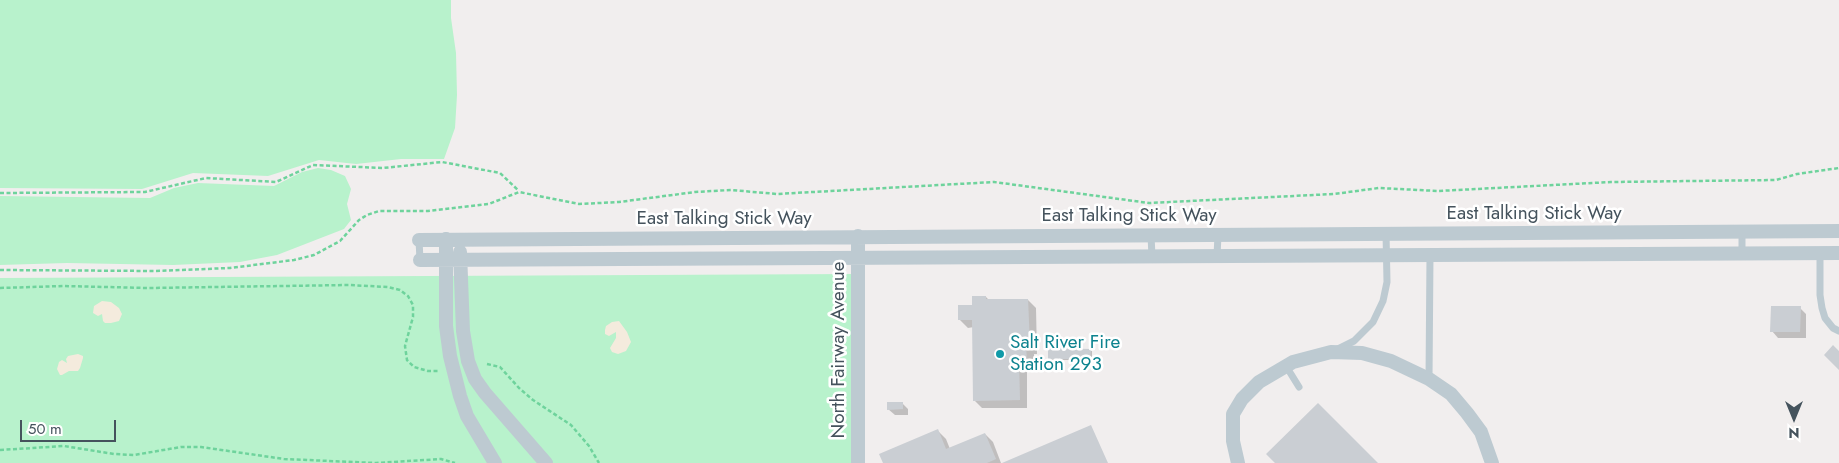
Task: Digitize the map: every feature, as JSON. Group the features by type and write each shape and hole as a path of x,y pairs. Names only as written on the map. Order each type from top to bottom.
{"street":[{"name":"East Talking Stick Way","path":"420,260 858,258 885,247 1151,235 1839,230"},
{"name":"East Talking Stick Way","path":"419,240 858,236 885,247 1152,257 1839,253"},
{"name":"North Fairway Avenue","path":"858,236 858,463"},
{"path":"446,239 453,260 465,348 475,379 546,463"},
{"path":"460,239 453,260 446,326 450,356 467,416 495,463"},
{"path":"1238,463 1233,441 1233,414 1242,399 1259,382 1292,362 1331,352 1362,353 1391,360 1430,379 1451,394 1467,413 1481,432 1492,463"}],"lane":[{"path":"1742,231 1742,254"},
{"path":"1331,352 1354,341 1373,322 1383,301 1387,282 1386,233"},
{"path":"1217,256 1218,234"},
{"path":"1151,235 1152,257"},
{"path":"419,240 420,260"},
{"path":"1820,254 1820,295 1822,308 1825,318 1833,328 1839,331"},
{"path":"1430,255 1430,379"},
{"path":"1286,366 1299,387"}],"path":[{"path":"0,193 145,192 206,178 276,182 313,166 382,168 442,162 500,173 520,192 579,204 619,202 696,192 731,190 777,194 994,182 1149,203 1334,194 1379,188 1438,191 1611,182 1776,180 1797,174 1839,168"},
{"path":"0,270 155,271 230,268 294,260 314,255 340,241 359,220 366,215 379,211 428,211 489,204 520,192"},
{"path":"0,288 55,286 148,288 388,286 400,290 408,296 413,305 413,316 405,346 407,360 414,367 428,371 440,371"},
{"path":"487,364 500,367 533,400 570,425 589,446 599,463"},
{"path":"0,450 64,446 114,454 134,455 181,447 201,447 284,459 376,462 441,459 455,463"}],"green space":[{"path":"0,0 451,0 451,18 456,53 457,95 455,128 444,159 401,159 356,164 319,160 268,176 193,173 142,189 0,188"},
{"path":"318,168 331,170 345,176 351,189 347,204 351,220 344,229 277,255 240,262 173,265 67,263 0,265 0,196 150,198 174,188 198,183 274,186 302,172"},
{"path":"856,274 860,463 0,463 0,278"}],"sand":[{"path":"102,301 111,302 119,308 122,314 119,321 105,323 102,314 98,316 93,313 94,306"},
{"path":"619,321 631,342 626,351 618,354 612,352 610,348 616,338 616,332 609,336 605,334 605,330 606,326 612,322"},
{"path":"78,354 83,356 83,358 78,371 69,371 60,375 57,369 59,362 62,360 67,363 66,359 68,356"}],"building":[{"name":"Salt River Fire Station 293","path":"972,296 986,296 986,299 1028,299 1030,346 1026,346 1027,362 1019,362 1020,400 973,401 972,320 958,320 958,305 972,305"},
{"path":"1771,306 1801,306 1800,332 1770,332"},
{"path":"1833,345 1839,351 1839,370 1824,355"},
{"path":"1048,348 1091,349 1090,359 1048,359"},
{"path":"887,402 903,402 903,409 887,410"},
{"path":"1318,403 1378,463 1275,463 1266,454"},
{"path":"1091,425 1108,463 1002,463"},
{"path":"938,429 946,449 985,433 996,459 987,463 883,463 879,454"}],"place":[{"name":"Salt River Fire Station 293","path":"1000,354"}]}
